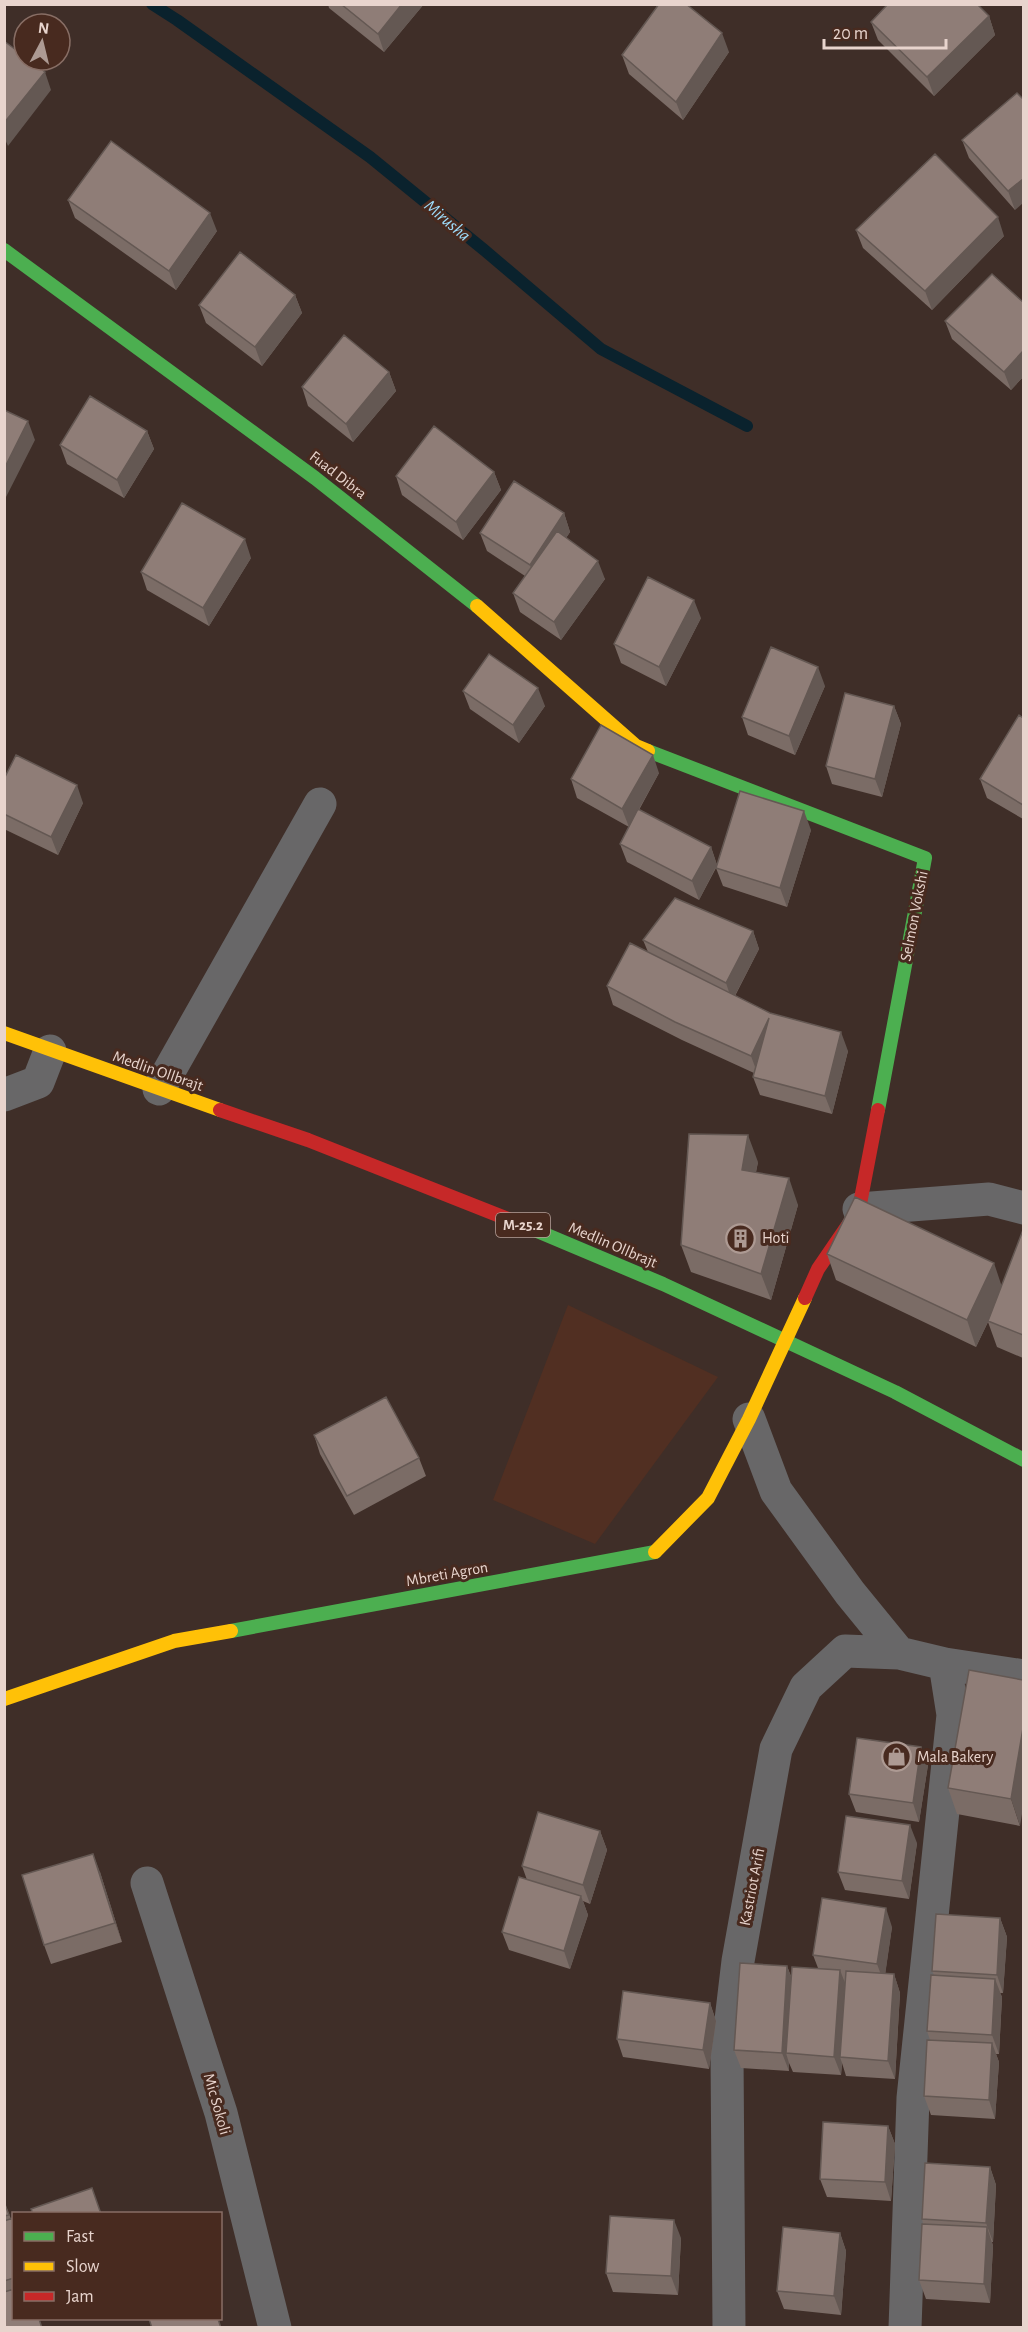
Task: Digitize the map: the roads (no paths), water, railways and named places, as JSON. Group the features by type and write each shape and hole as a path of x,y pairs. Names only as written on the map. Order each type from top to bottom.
{"street":[{"name":"Fuad Dibra","path":"4,250 325,485 490,617 636,746"},
{"name":"Selmon Vokshi","path":"636,746 925,858 859,1209 818,1269 785,1341"},
{"path":"159,1089 320,804"},
{"name":"Medlin Ollbrajt","path":"4,1033 308,1140 498,1214 663,1284 895,1392 1023,1460"},
{"path":"4,1095 38,1082 50,1051"},
{"path":"859,1209 989,1199 1023,1208"},
{"name":"Mbreti Agron","path":"4,1699 174,1641 654,1553 708,1498 749,1419 785,1341"},
{"path":"749,1419 776,1491 850,1593 899,1653"},
{"name":"Kastriot Arifi","path":"729,2328 727,2054 738,1961 776,1749 806,1687 845,1651 899,1653 945,1664 1023,1676"},
{"path":"905,2328 913,2098 953,1715 945,1664"},
{"name":"Mic Sokoli","path":"147,1883 221,2113 275,2328"}],"waterway":[{"name":"Mirusha","path":"152,4 370,157 601,349 747,426"}],"place":[{"name":"Hoti","path":"741,1238"},
{"name":"Mala Bakery","path":"896,1757"}]}
